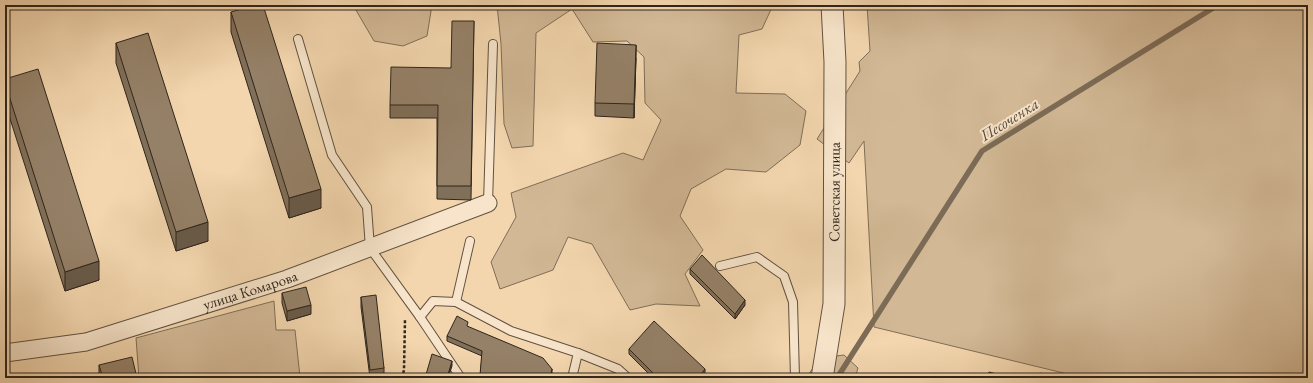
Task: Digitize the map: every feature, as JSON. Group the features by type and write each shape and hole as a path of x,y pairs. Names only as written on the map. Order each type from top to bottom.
{"street":[{"name":"Советская улица","path":"822,378 834,296 835,62 832,5"},
{"name":"улица Комарова","path":"5,353 86,342 287,279 488,204"}],"lane":[{"path":"298,39 332,155 367,207 370,248 420,317 461,378"},
{"path":"488,204 493,44"},
{"path":"456,302 470,241"},
{"path":"720,266 757,257 784,276 793,302 795,378"},
{"path":"420,317 433,301 456,302 511,332 578,353 618,369 628,378"},
{"path":"572,378 578,353"}],"path":[{"path":"402,378 404,370 406,298"}],"shaded area":[{"path":"353,5 432,5 427,36 403,46 374,41"},
{"path":"497,5 773,5 762,29 739,35 736,93 785,94 806,111 800,145 766,172 726,169 691,189 680,216 703,250 685,274 700,306 656,304 630,310 592,244 568,237 553,270 500,289 491,262 516,217 511,193 623,153 643,160 661,120 645,103 644,57 627,41 593,42 572,9 536,33 533,146 512,148 504,124 501,44"},
{"path":"867,5 1308,5 1308,378 1084,378 874,327 864,141 849,163 817,139 860,71 859,62 870,51"},
{"path":"274,301 276,330 295,330 300,377 318,378 139,378 136,338"},
{"path":"844,355 858,368 855,378 806,378 820,358"}],"building":[{"path":"255,5 263,5 321,189 289,198 231,12"},
{"path":"452,21 474,21 471,186 437,186 438,105 390,105 391,67 451,68"},
{"path":"148,33 208,222 176,232 116,43"},
{"path":"597,43 636,45 634,104 595,103"},
{"path":"38,69 99,261 65,272 5,83 5,79"},
{"path":"702,255 745,300 735,314 690,269"},
{"path":"306,287 311,305 287,311 282,293"},
{"path":"376,295 384,368 370,370 361,297"},
{"path":"457,316 468,322 467,326 543,358 552,369 550,378 489,378 480,375 482,351 447,336"},
{"path":"654,321 705,369 698,378 658,378 629,349"},
{"path":"432,354 452,361 447,378 425,378"},
{"path":"132,357 137,378 103,378 99,365"},
{"path":"989,372 1012,378 987,378"},
{"path":"1040,373 1055,378 1039,378"}],"waterway":[{"name":"Песоченка","path":"837,378 982,151 1218,5"}]}
